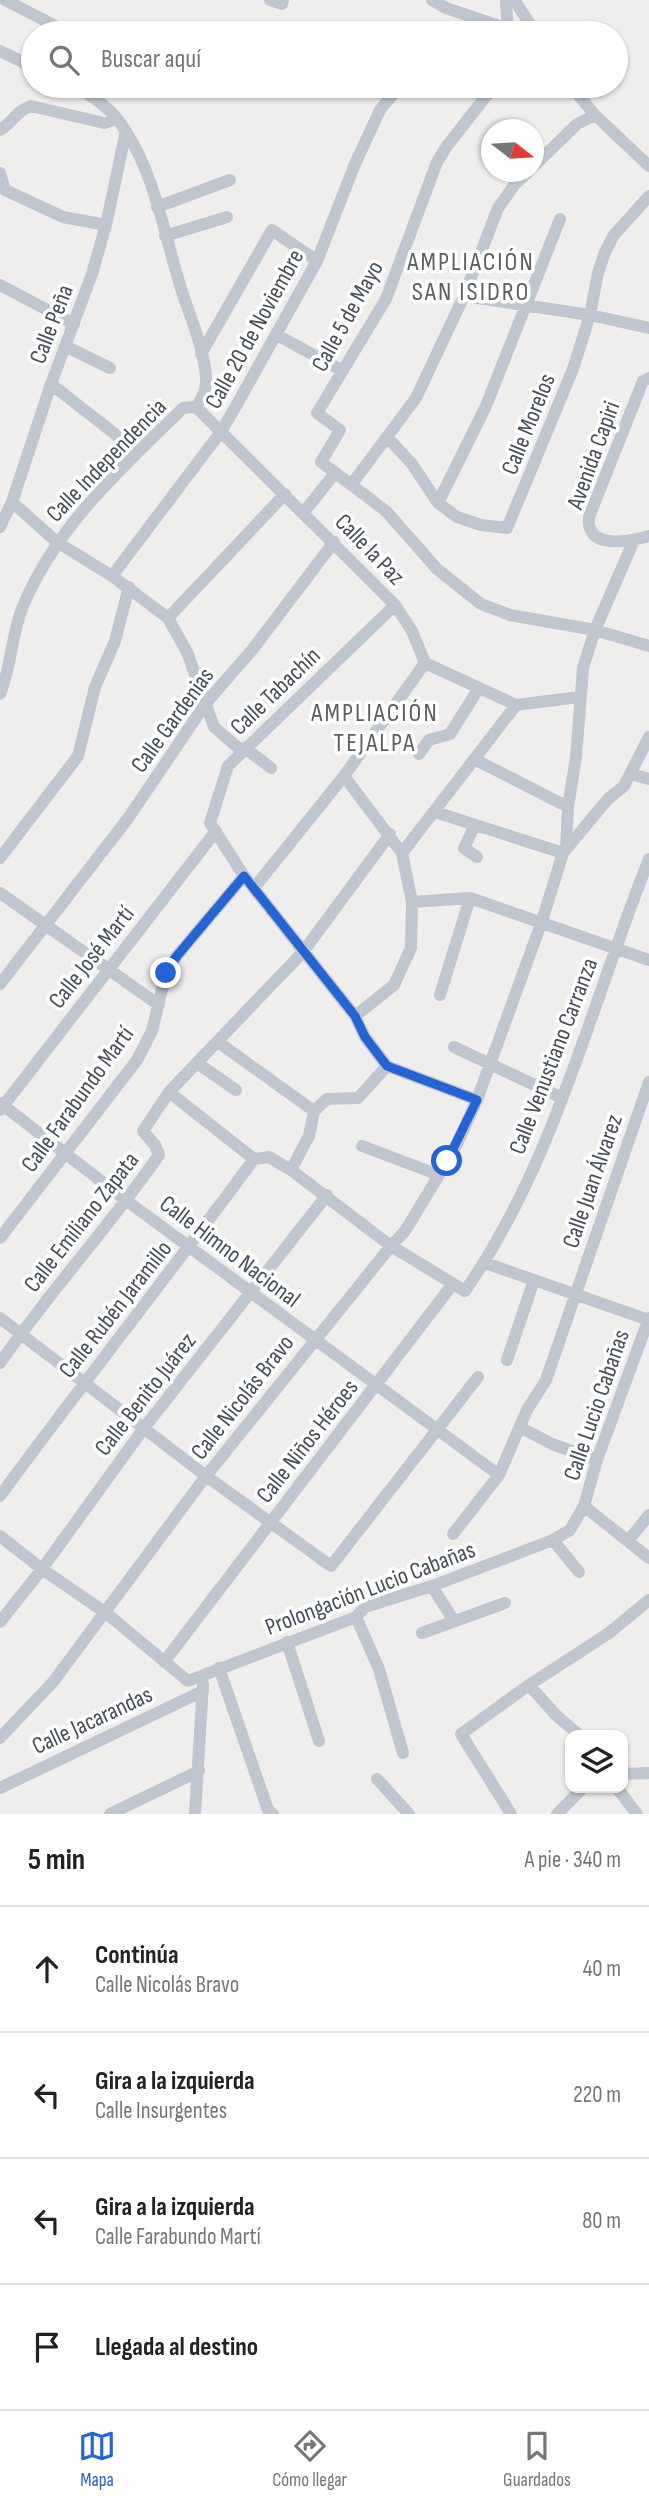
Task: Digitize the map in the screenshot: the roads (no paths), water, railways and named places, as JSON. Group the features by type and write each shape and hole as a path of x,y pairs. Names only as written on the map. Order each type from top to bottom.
{"street":[{"path":"5,0 46,21"},
{"path":"270,0 282,4 283,0"},
{"path":"432,0 481,21"},
{"path":"506,0 507,21"},
{"path":"514,0 528,21"},
{"path":"0,51 21,61"},
{"name":"Calle Independencia","path":"0,694 9,671 14,631 23,605 57,541 138,452 183,408 196,407 204,394 206,379 201,354 157,207 139,157 117,118 92,98"},
{"name":"Calle 20 de Noviembre","path":"112,576 220,433 277,335 317,261 332,229 355,164 380,110 390,98"},
{"name":"Calle 5 de Mayo","path":"335,473 321,462 340,430 317,413 387,295 437,162 485,98"},
{"path":"581,98 594,115 649,166"},
{"path":"0,131 19,110 30,106 104,123 117,118"},
{"path":"544,156 577,124 594,115"},
{"name":"Calle Peña","path":"0,527 12,502 51,384 92,274 106,225 126,131"},
{"path":"0,173 5,190 63,217 106,225"},
{"path":"157,207 230,180"},
{"path":"351,485 416,398 464,296 498,208 517,182"},
{"name":"Calle Morelos","path":"388,438 412,464 438,503 457,517 507,528 573,369 590,315 605,252 614,235 649,196"},
{"path":"165,236 227,217"},
{"path":"438,503 498,379 560,219"},
{"path":"201,354 272,230 317,261"},
{"path":"0,285 74,324"},
{"path":"464,296 590,315 649,328"},
{"path":"277,335 341,370"},
{"path":"65,346 110,368"},
{"name":"Avenida Capiri","path":"649,378 643,381 589,517 590,529 597,538 608,541 634,540 649,536"},
{"path":"51,384 138,452"},
{"name":"Calle la Paz","path":"196,407 395,605 411,631 425,663"},
{"path":"304,512 335,473 386,511 437,569 490,609 531,620 595,630 649,646"},
{"path":"168,618 285,495"},
{"path":"12,502 57,541 129,587 168,618 187,652 214,727 271,768"},
{"path":"565,852 583,668 595,630 634,540"},
{"name":"Calle Gardenias","path":"0,984 129,817 206,703 252,650 334,542"},
{"path":"0,858 78,756 95,687 116,640 129,587"},
{"name":"Calle Tabachín","path":"213,827 228,766 395,605"},
{"path":"254,888 344,776 425,663 516,705 579,697"},
{"path":"419,754 429,740 450,734 479,688"},
{"path":"402,853 516,705"},
{"path":"565,852 608,799 624,786 649,737"},
{"path":"476,760 568,807"},
{"path":"631,774 649,779"},
{"path":"344,776 402,853 412,902 411,948 394,985 355,1016"},
{"path":"435,812 565,852"},
{"path":"475,825 464,848 477,857"},
{"path":"213,827 244,876 355,1016 365,1037 387,1066 477,1100"},
{"name":"Calle José Martí","path":"1,1106 107,970 213,827"},
{"name":"Calle Emiliano Zapata","path":"0,1363 20,1334 127,1201 159,1155 156,1145 143,1131 169,1091 303,952 390,834"},
{"name":"Calle Nicolás Bravo","path":"0,1738 53,1682 205,1476 314,1339 405,1231 439,1175 477,1100 565,852"},
{"name":"Calle Venustiano Carranza","path":"485,1263 520,1195 562,1098 649,859"},
{"name":"Calle Farabundo Martí","path":"0,1238 137,1060 152,1031 161,986 176,957 244,876"},
{"path":"0,893 159,1004"},
{"path":"412,902 470,898 649,960"},
{"path":"440,995 470,898"},
{"path":"218,1042 314,1111"},
{"path":"454,1046 562,1098"},
{"path":"197,1063 236,1090"},
{"path":"292,1170 309,1136 314,1111 327,1099 358,1098 387,1066"},
{"name":"Calle Juan Álvarez","path":"453,1534 499,1475 527,1410 546,1380 648,1086"},
{"path":"169,1091 254,1159 268,1157 292,1170 391,1245 465,1292 485,1263 649,1319"},
{"name":"Calle Himno Nacional","path":"1,1106 499,1475"},
{"path":"362,1146 439,1175"},
{"name":"Calle Rubén Jaramillo","path":"0,1496 83,1382 254,1159"},
{"name":"Calle Benito Juárez","path":"0,1622 144,1429 327,1195"},
{"path":"507,1360 534,1280"},
{"name":"Calle Niños Héroes","path":"164,1662 452,1285"},
{"path":"0,1318 205,1476 331,1566 478,1377"},
{"name":"Calle Lucio Cabañas","path":"584,1506 597,1460 649,1319"},
{"path":"520,1427 552,1444 597,1460"},
{"path":"584,1506 649,1558"},
{"name":"Prolongación Lucio Cabañas","path":"164,1662 188,1681 356,1617 365,1607 432,1586 553,1539 570,1530 584,1506"},
{"path":"628,1541 649,1515"},
{"path":"0,1536 106,1613 164,1662"},
{"path":"553,1539 579,1572"},
{"path":"432,1586 454,1621"},
{"path":"511,1814 461,1734 529,1685 609,1633 649,1600"},
{"path":"422,1633 505,1603"},
{"path":"356,1617 379,1669 403,1753"},
{"path":"287,1643 319,1741"},
{"path":"219,1668 268,1810 273,1814"},
{"path":"195,1814 204,1673"},
{"path":"529,1685 573,1730"},
{"name":"Calle Jacarandas","path":"0,1788 203,1691"},
{"path":"110,1814 199,1771"},
{"path":"628,1774 649,1773"},
{"path":"377,1779 409,1814"},
{"path":"557,1814 578,1793"},
{"path":"621,1793 637,1814"}],"district":[{"name":"AMPLIACIÓN SAN ISIDRO","path":"471,276"},
{"name":"AMPLIACIÓN TEJALPA","path":"375,727"}]}
